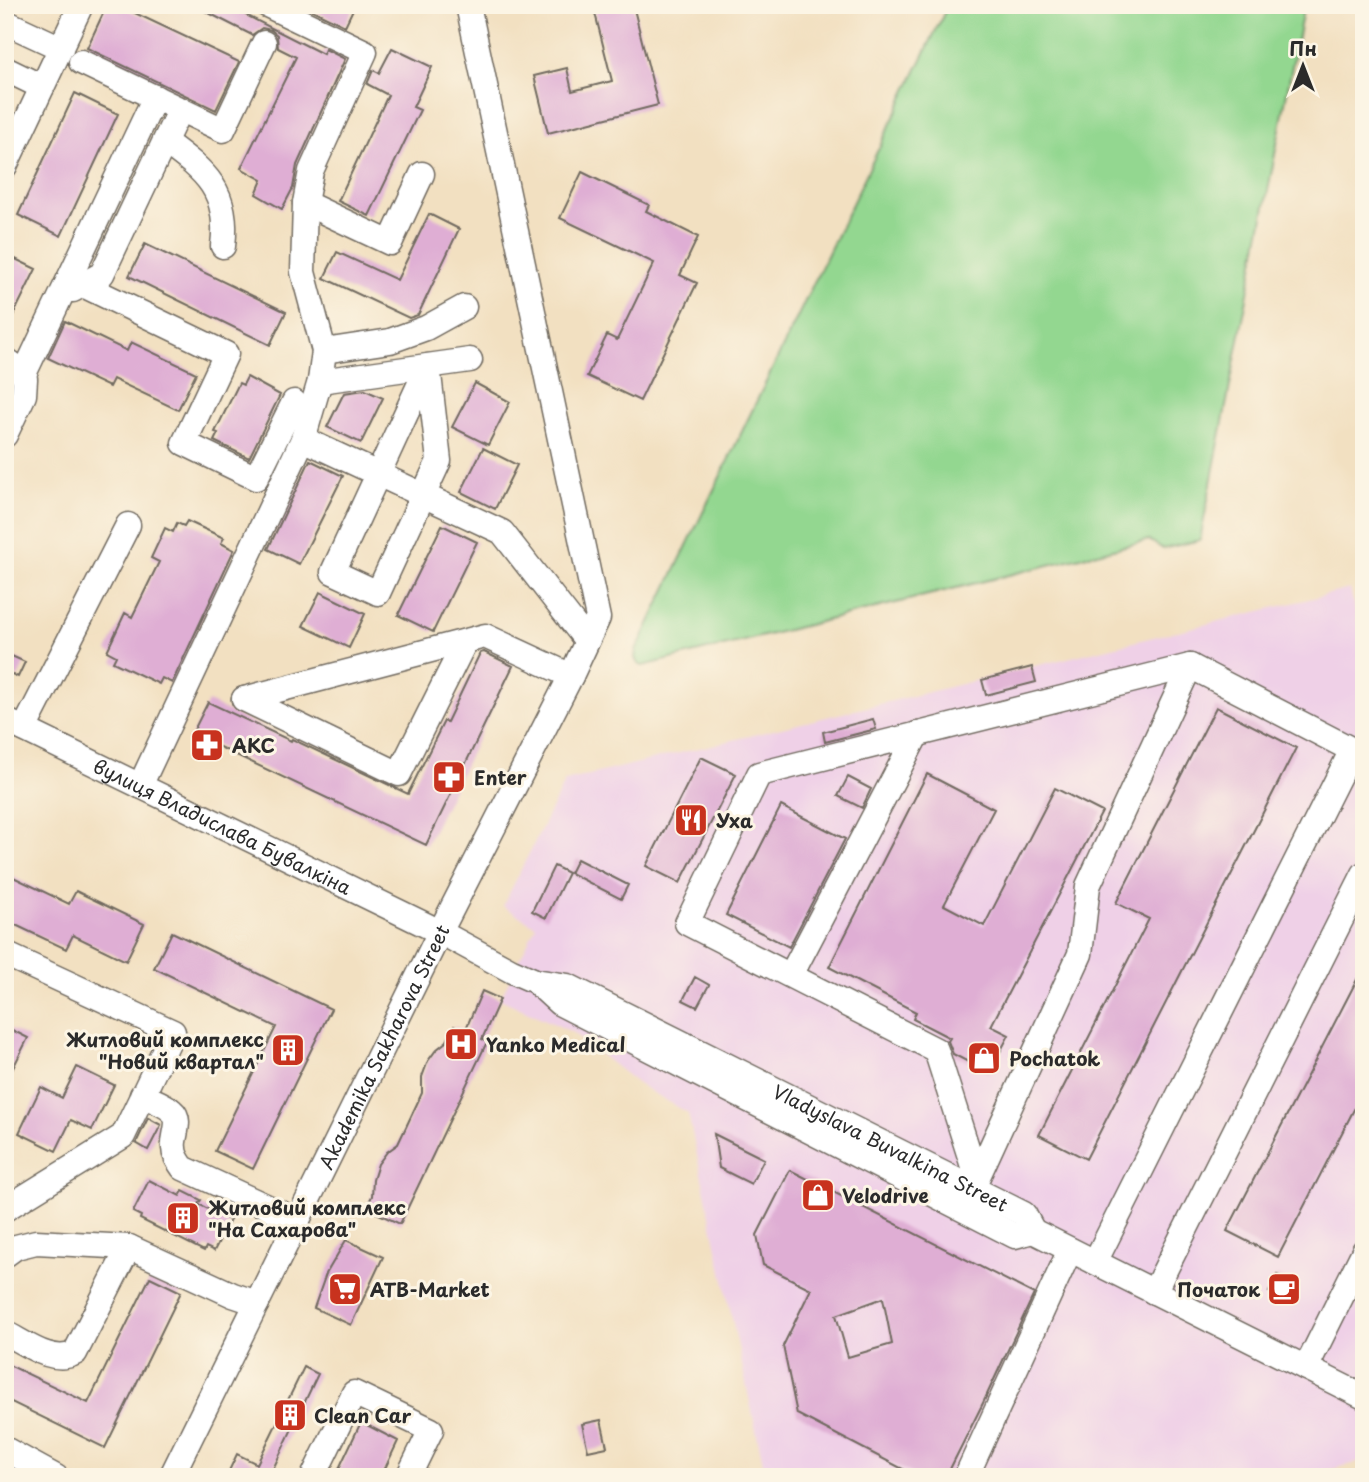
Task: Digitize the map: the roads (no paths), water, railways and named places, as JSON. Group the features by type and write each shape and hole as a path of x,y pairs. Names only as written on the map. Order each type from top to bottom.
{"street":[{"path":"5,166 81,5"},
{"path":"140,786 303,439 320,382 324,351 303,272 304,203 311,171 365,52 267,5"},
{"name":"Akademika Sakharova Street","path":"171,1477 598,618 468,5"},
{"path":"5,22 61,48"},
{"path":"81,62 223,130 264,43"},
{"path":"5,69 43,87"},
{"path":"5,435 24,395 14,368 60,298 155,97"},
{"path":"60,298 102,274 180,109"},
{"path":"165,142 190,160 209,180 222,203 226,223 223,246"},
{"path":"304,203 390,243 422,174"},
{"path":"83,285 226,354 184,443 256,478 293,402"},
{"path":"324,351 390,341 426,328 464,307"},
{"path":"320,382 470,360"},
{"path":"428,366 439,461 378,593 333,572 428,366"},
{"path":"303,439 502,532 587,641"},
{"path":"15,725 128,525"},
{"path":"465,642 399,774 244,699 485,636 571,676"},
{"path":"975,1184 1080,954 1088,886 1190,666"},
{"path":"975,1184 936,1051 687,923 760,774 1190,666 1358,753 1095,1262"},
{"name":"вулиця Владислава Бувалкіна","path":"15,725 440,932"},
{"path":"791,975 918,734"},
{"path":"1154,1292 1364,874"},
{"name":"Vladyslava Buvalkina Street","path":"440,932 535,981 559,1003 1015,1236 1033,1231 1024,1214 975,1184 568,986 535,981"},
{"path":"5,954 173,1032 123,1136 5,1209"},
{"path":"142,1095 176,1114 177,1127 173,1148 183,1168 298,1221"},
{"path":"1033,1231 1364,1397"},
{"path":"5,1255 16,1247 36,1242 129,1247 233,1295 257,1303"},
{"path":"5,1333 55,1357 68,1357 75,1353 129,1247"},
{"path":"966,1477 1070,1250"},
{"path":"1306,1368 1364,1251"},
{"path":"313,1477 354,1393 431,1430 408,1477"},
{"path":"5,1450 56,1477"}],"place":[{"name":"АКС","path":"207,745"},
{"name":"Enter","path":"449,777"},
{"name":"Уха","path":"691,820"},
{"name":"Yanko Medical","path":"461,1044"},
{"name":"Житловий комплекс \"Новий квартал\"","path":"288,1050"},
{"name":"Pochatok","path":"984,1058"},
{"name":"Velodrive","path":"818,1195"},
{"name":"Житловий комплекс \"На Сахарова\"","path":"183,1218"},
{"name":"ATB-Market","path":"345,1289"},
{"name":"Початок","path":"1284,1289"},
{"name":"Clean Car","path":"290,1415"}]}
